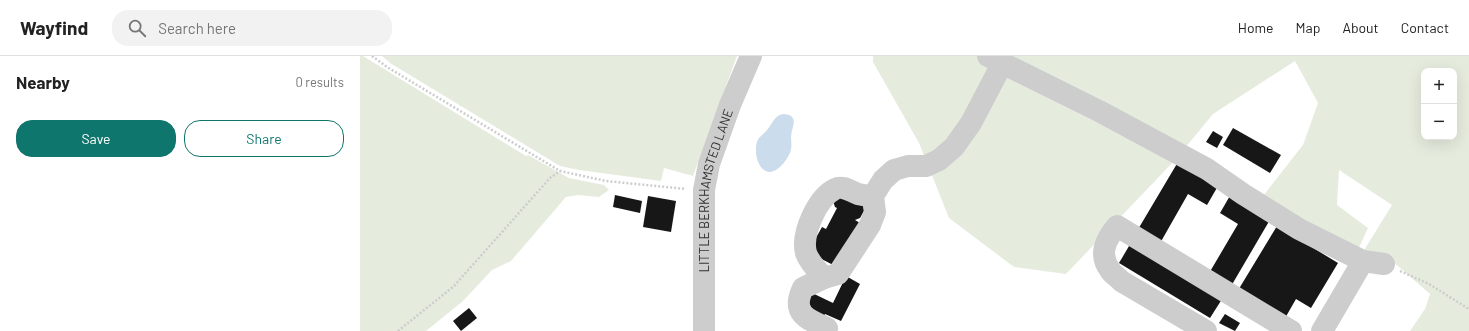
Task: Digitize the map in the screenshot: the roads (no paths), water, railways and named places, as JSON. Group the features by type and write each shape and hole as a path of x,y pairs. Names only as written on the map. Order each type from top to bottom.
{"street":[{"name":"LITTLE BERKHAMSTED LANE","path":"704,331 704,190 712,157 730,105 751,56"},
{"path":"827,328 809,320 800,311 798,299 803,288 824,278 838,274 870,225 875,212 873,196 883,180 894,170 908,166 926,166 939,160 954,147 971,123 995,60 1099,111 1208,169 1243,194 1299,229 1373,263 1322,331"},
{"path":"824,278 806,254 805,238 818,206 835,189 846,188 858,194 873,196"},
{"path":"1206,331 1121,281 1110,270 1105,259 1104,248 1108,236 1117,226 1291,331"}],"water":[{"path":"783,114 792,117 794,122 791,137 791,149 780,167 772,172 765,171 757,160 757,142 775,119 779,115"}]}
